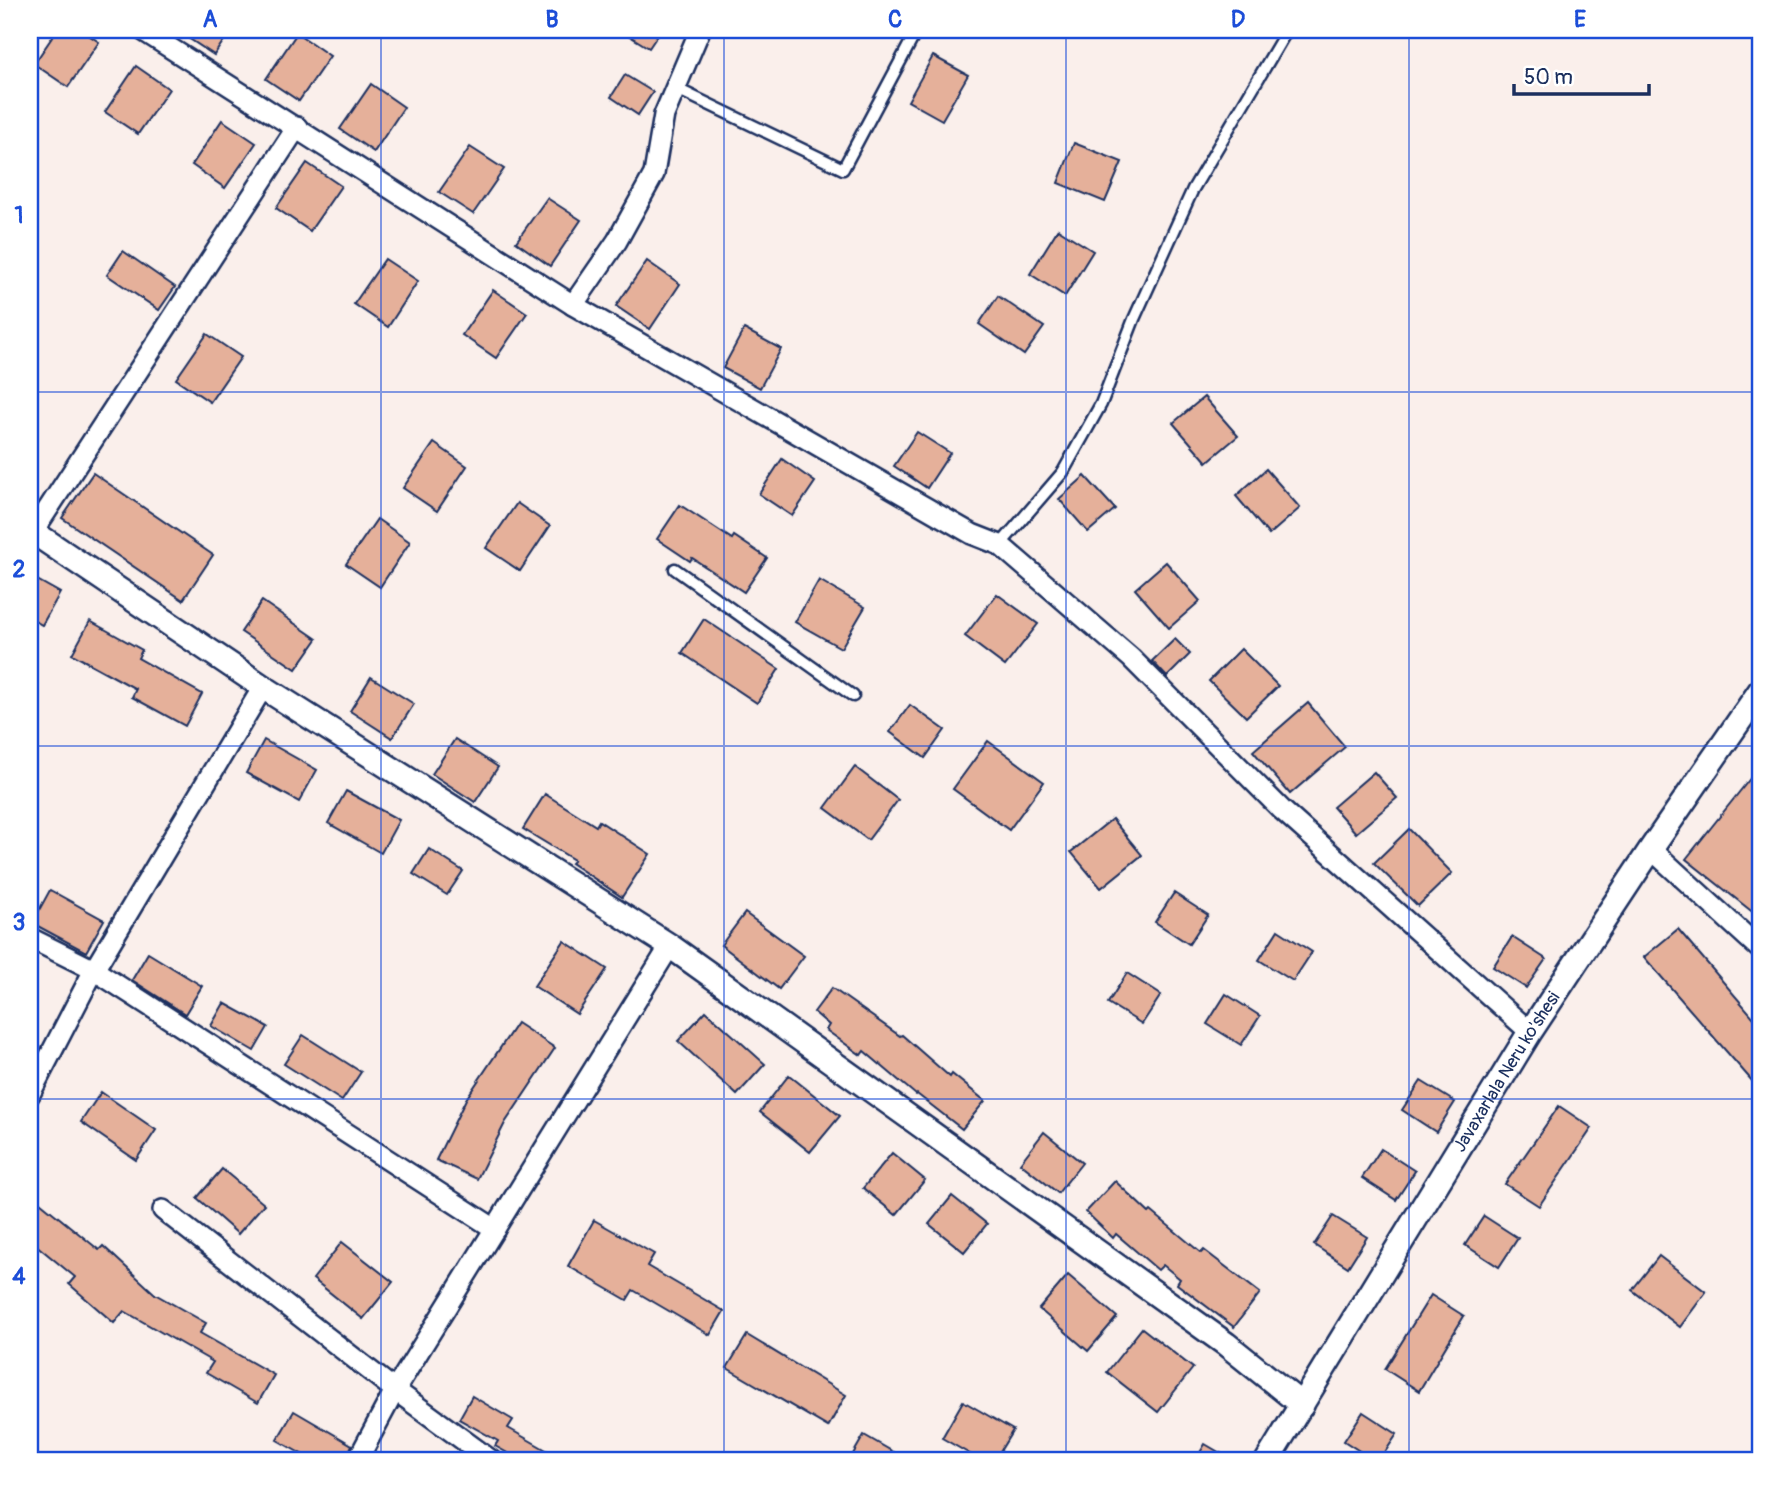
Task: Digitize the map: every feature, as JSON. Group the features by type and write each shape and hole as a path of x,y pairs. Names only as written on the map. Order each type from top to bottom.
{"street":[{"path":"142,30 573,305 972,534 999,545 1131,658 1282,810 1531,1032"},
{"path":"573,305 617,241 653,174 664,116 700,30"},
{"path":"297,127 32,531 263,687 670,946 1226,1344 1302,1405"},
{"path":"30,1094 94,970 263,687"},
{"name":"Javaxarlala Neru ko'shesi","path":"1267,1461 1531,1032 1651,849 1760,691"},
{"path":"1651,849 1760,949"},
{"path":"30,938 94,970 495,1228"},
{"path":"357,1461 395,1390 670,946"},
{"path":"163,1210 395,1390 492,1461"}],"lane":[{"path":"675,88 843,169 917,30"},
{"path":"999,545 1063,472 1101,404 1133,319 1193,190 1287,30"},
{"path":"675,569 853,696"}],"building":[{"path":"57,30 81,30 99,42 68,87 34,64"},
{"path":"176,30 231,30 214,55"},
{"path":"620,30 661,30 649,48"},
{"path":"297,33 330,56 299,101 266,79"},
{"path":"933,56 968,75 942,120 908,101"},
{"path":"136,66 169,89 138,134 105,112"},
{"path":"625,75 653,92 638,115 611,97"},
{"path":"371,84 404,107 374,152 340,129"},
{"path":"222,120 256,143 225,188 192,165"},
{"path":"1074,143 1122,162 1105,202 1058,183"},
{"path":"470,147 504,169 473,214 439,192"},
{"path":"307,163 341,186 310,231 276,208"},
{"path":"547,198 581,220 550,266 516,242"},
{"path":"1058,229 1093,251 1065,296 1030,274"},
{"path":"123,251 175,287 159,310 107,275"},
{"path":"385,259 418,281 388,327 354,304"},
{"path":"647,261 680,284 650,329 616,306"},
{"path":"493,290 527,313 496,358 462,335"},
{"path":"998,296 1044,327 1024,355 979,324"},
{"path":"744,329 781,349 760,388 723,368"},
{"path":"207,334 241,357 210,402 176,379"},
{"path":"1204,397 1238,436 1207,462 1173,423"},
{"path":"917,432 950,453 927,488 894,466"},
{"path":"434,443 467,466 437,511 403,488"},
{"path":"782,459 815,482 792,516 759,494"},
{"path":"1266,469 1300,508 1269,535 1236,496"},
{"path":"93,473 213,555 183,600 62,518"},
{"path":"1085,476 1115,509 1088,532 1059,499"},
{"path":"517,503 550,526 520,571 486,548"},
{"path":"680,505 767,558 744,592 657,539"},
{"path":"377,519 410,542 380,587 346,564"},
{"path":"1166,562 1200,601 1169,628 1135,589"},
{"path":"30,576 60,593 42,625 30,618"},
{"path":"819,580 865,607 841,648 795,622"},
{"path":"997,594 1038,624 1005,666 965,636"},
{"path":"262,601 317,639 296,669 241,632"},
{"path":"704,619 779,669 757,703 682,653"},
{"path":"90,621 142,650 138,658 202,694 185,726 132,697 136,689 72,654"},
{"path":"1175,639 1190,654 1167,677 1152,661"},
{"path":"1241,649 1278,686 1246,717 1209,681"},
{"path":"371,677 414,704 392,738 350,711"},
{"path":"1308,703 1345,747 1290,794 1253,751"},
{"path":"910,705 945,730 925,758 890,732"},
{"path":"455,739 498,767 475,802 432,774"},
{"path":"264,740 317,770 299,802 246,773"},
{"path":"988,741 1044,782 1009,830 953,789"},
{"path":"1760,766 1760,918 1686,859"},
{"path":"855,767 898,800 868,840 825,808"},
{"path":"1374,772 1397,798 1356,833 1333,807"},
{"path":"346,791 399,820 381,853 328,823"},
{"path":"545,794 596,826 599,821 650,854 622,897 571,863 574,860 523,829"},
{"path":"1112,819 1142,855 1101,888 1071,852"},
{"path":"1409,829 1452,873 1418,906 1374,863"},
{"path":"429,849 463,871 447,895 413,874"},
{"path":"50,890 104,920 86,952 32,923"},
{"path":"1174,893 1208,915 1189,944 1155,922"},
{"path":"745,913 804,956 779,989 721,945"},
{"path":"1678,929 1760,1025 1760,1090 1644,957"},
{"path":"1278,930 1312,952 1293,981 1259,960"},
{"path":"1512,937 1546,959 1526,988 1493,967"},
{"path":"564,941 607,969 577,1014 534,986"},
{"path":"148,953 202,986 185,1014 132,980"},
{"path":"1127,973 1161,995 1142,1024 1108,1003"},
{"path":"832,988 902,1035 950,1077 952,1074 985,1101 962,1129 864,1051 861,1055 826,1030 829,1025 814,1012"},
{"path":"1226,994 1260,1016 1241,1045 1207,1024"},
{"path":"224,1003 268,1027 254,1051 211,1026"},
{"path":"706,1011 765,1064 737,1095 678,1041"},
{"path":"517,1023 555,1048 505,1123 477,1179 436,1160 466,1099"},
{"path":"303,1035 361,1072 342,1101 284,1064"},
{"path":"789,1075 840,1116 810,1152 760,1112"},
{"path":"1421,1081 1455,1102 1436,1132 1402,1110"},
{"path":"101,1092 156,1130 136,1160 81,1122"},
{"path":"1559,1106 1592,1128 1539,1206 1505,1184"},
{"path":"1044,1132 1082,1163 1058,1193 1020,1163"},
{"path":"1381,1149 1415,1171 1396,1200 1362,1178"},
{"path":"892,1153 925,1180 896,1215 863,1188"},
{"path":"222,1169 264,1204 238,1234 197,1198"},
{"path":"1115,1181 1149,1213 1151,1211 1201,1253 1204,1250 1260,1293 1234,1327 1177,1284 1180,1279 1163,1265 1158,1270 1116,1234 1113,1238 1086,1212"},
{"path":"30,1194 99,1250 103,1246 155,1294 206,1323 200,1333 274,1375 258,1403 206,1373 213,1362 124,1311 114,1323 69,1284 75,1277 30,1240"},
{"path":"952,1196 987,1224 964,1252 929,1224"},
{"path":"1333,1216 1367,1237 1348,1267 1314,1245"},
{"path":"1484,1216 1518,1238 1499,1267 1465,1245"},
{"path":"594,1220 654,1254 647,1266 724,1311 710,1335 633,1290 627,1300 568,1266"},
{"path":"342,1242 393,1282 363,1319 313,1279"},
{"path":"1659,1256 1706,1292 1680,1327 1632,1290"},
{"path":"1068,1275 1117,1317 1088,1351 1039,1309"},
{"path":"1431,1295 1464,1316 1419,1391 1385,1369"},
{"path":"1142,1328 1193,1368 1158,1412 1107,1372"},
{"path":"747,1335 846,1395 828,1427 727,1368"},
{"path":"472,1396 513,1420 508,1428 548,1451 542,1461 522,1461 495,1446 498,1441 459,1419"},
{"path":"963,1401 1013,1430 994,1461 982,1461 942,1438"},
{"path":"294,1411 352,1445 345,1461 314,1461 277,1440"},
{"path":"1363,1412 1397,1434 1379,1461 1344,1441"},
{"path":"864,1435 909,1461 849,1461"},
{"path":"1205,1444 1234,1461 1195,1461"}]}
